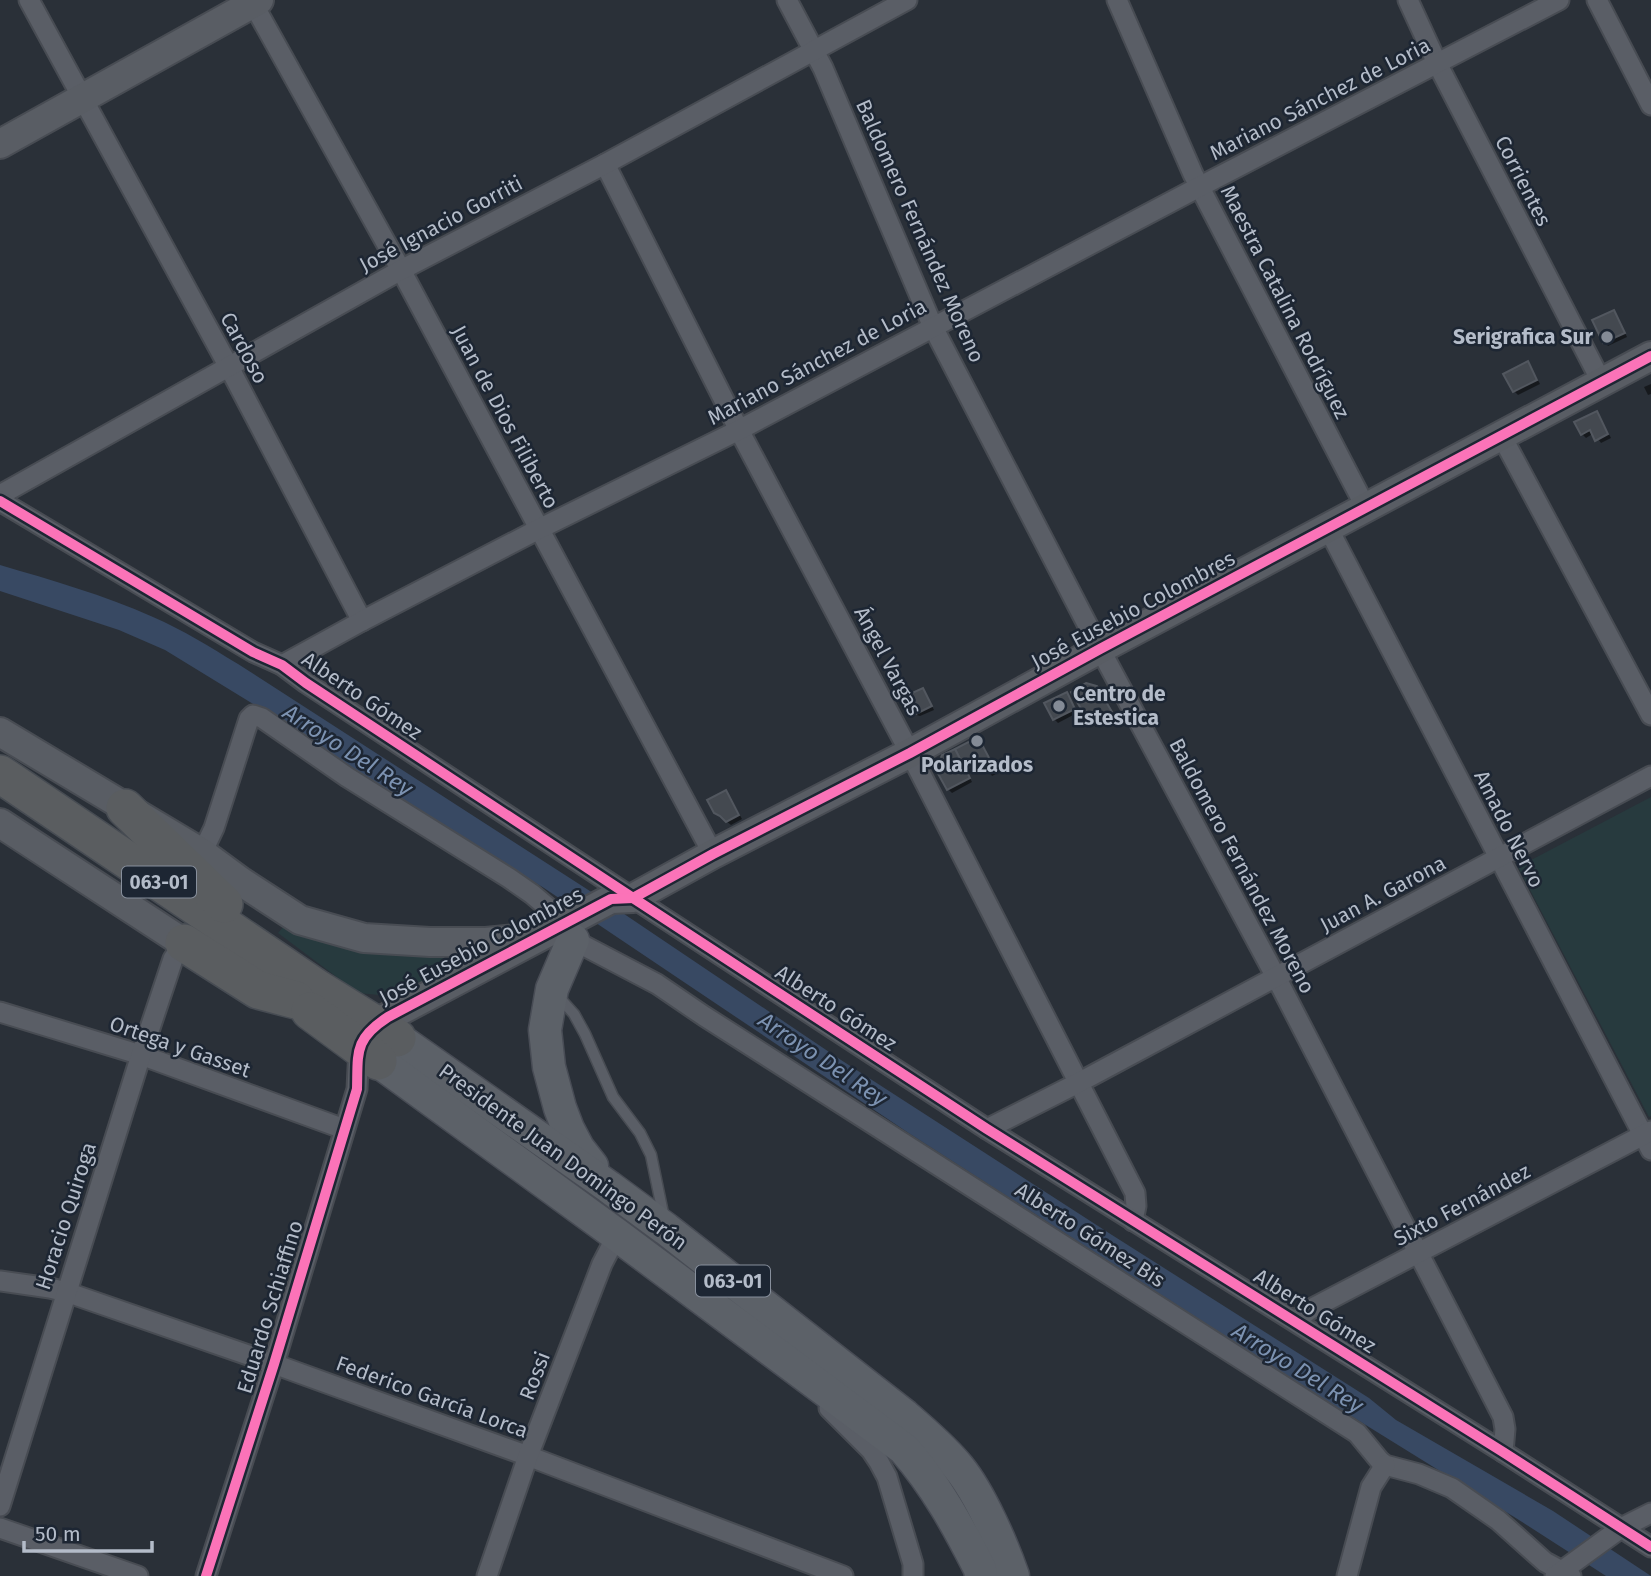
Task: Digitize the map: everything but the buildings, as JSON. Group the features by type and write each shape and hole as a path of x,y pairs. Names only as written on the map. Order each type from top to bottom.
{"highway":[{"name":"063-01","path":"0,774 307,995 373,1052"},
{"name":"063-01","path":"0,798 307,995"},
{"path":"125,808 307,995"},
{"path":"184,943 258,990 307,995"}],"main road":[{"path":"577,928 552,989 545,1030 549,1067 568,1129 578,1148 609,1187"},
{"name":"Presidente Juan Domingo Perón","path":"373,1052 609,1187 904,1415 960,1469 997,1536 1013,1576"},
{"name":"Presidente Juan Domingo Perón","path":"373,1052 904,1449 942,1499 960,1529 981,1576"}],"street":[{"name":"Cardoso","path":"29,0 229,367 362,621"},
{"name":"Baldomero Fernández Moreno","path":"787,0 823,68 933,327 1100,649 1276,977 1503,1417 1503,1452"},
{"name":"José Ignacio Gorriti","path":"0,495 401,270 605,164 907,0"},
{"name":"Maestra Catalina Rodríguez","path":"1117,0 1199,187 1366,508"},
{"name":"Corrientes","path":"1408,0 1437,63 1601,382"},
{"name":"Mariano Sánchez de Loria","path":"282,665 539,528 739,430 1559,0"},
{"path":"1597,0 1651,105"},
{"path":"0,144 255,1"},
{"name":"Juan de Dios Filiberto","path":"255,1 713,854"},
{"name":"Ángel Vargas","path":"605,164 739,430 910,753 1135,1193 1133,1221"},
{"name":"José Eusebio Colombres","path":"373,1052 421,1019 577,928 1651,356"},
{"path":"1502,435 1651,715"},
{"name":"Alberto Gómez","path":"0,501 253,652 282,665 624,903 1296,1321 1651,1547"},
{"name":"Amado Nervo","path":"1328,528 1648,1139"},
{"name":"Alberto Gómez Bis","path":"202,853 214,828 249,719 253,715 262,718 347,777 509,878 657,984 1357,1433 1385,1465"},
{"path":"0,732 202,853 300,920 364,938 486,942 539,937"},
{"name":"Juan A. Garona","path":"987,1129 1651,776"},
{"path":"0,822 184,943"},
{"name":"José Eusebio Colombres","path":"373,1052 539,937 577,928"},
{"name":"Horacio Quiroga","path":"0,1506 141,1055 173,960 184,943"},
{"name":"Ortega y Gasset","path":"0,1012 141,1055 345,1129"},
{"name":"Eduardo Schiaffino","path":"206,1576 345,1129 373,1052"},
{"name":"Sixto Fernández","path":"1296,1321 1309,1310 1648,1139"},
{"name":"Rossi","path":"487,1576 528,1456 602,1264 617,1235"},
{"name":"Federico García Lorca","path":"0,1281 66,1292 274,1364 528,1456 843,1576"},
{"path":"763,1344 879,1462 887,1477 905,1535 913,1564 913,1576"},
{"path":"1347,1576 1371,1487 1385,1465 1419,1474 1452,1488 1498,1520 1562,1574 1621,1528 1651,1513"},
{"path":"0,1528 138,1576"}],"lane":[{"path":"552,989 574,1014 613,1097 640,1133 651,1155 666,1229"}],"green space":[{"path":"1651,797 1651,1116 1649,1117 1518,867"},
{"path":"284,926 349,946 401,956 487,956 417,989 379,995 358,993 278,933"}],"water":[{"name":"Arroyo Del Rey","path":"0,565 77,588 134,609 186,633 238,664 593,893 841,1060 1369,1398 1396,1420 1553,1511 1651,1576 1606,1576 910,1134 544,888 407,804 258,707 165,650 119,630 0,591"}],"cycle path":[{"path":"206,1576 274,1364 357,1089 360,1047 377,1025 611,899 633,898 910,753 1651,356"},
{"path":"0,501 253,652 282,665 987,1129 1651,1547"}],"place":[{"name":"Serigrafica Sur","path":"1607,337"},
{"name":"Centro de Estestica","path":"1059,706"},
{"name":"Polarizados","path":"977,741"}]}
